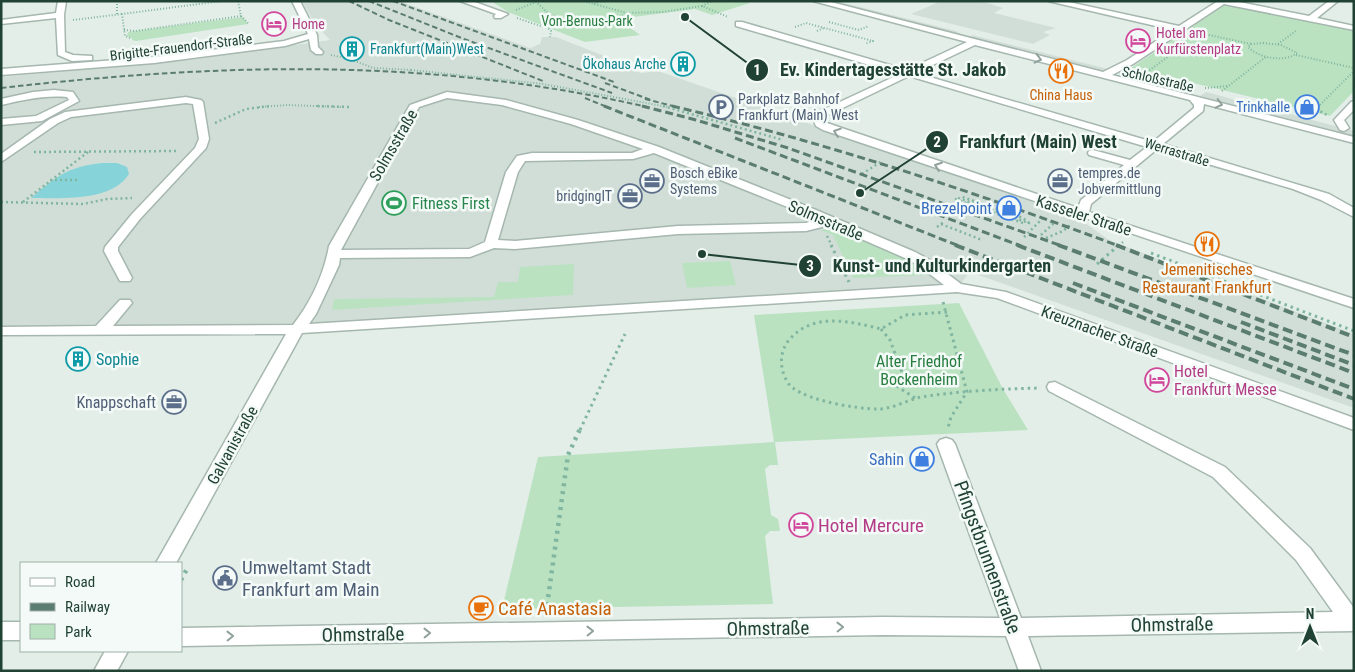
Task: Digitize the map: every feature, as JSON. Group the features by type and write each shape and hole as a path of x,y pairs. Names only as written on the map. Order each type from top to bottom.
{"street":[{"path":"1,22 60,18 62,1"},
{"path":"296,1 311,31 314,48 319,52"},
{"path":"464,1 504,14"},
{"name":"Schloßstraße","path":"817,1 970,44 1104,75 1205,91 1354,140"},
{"name":"Schloßstraße","path":"840,1 1205,91 1349,129"},
{"path":"1052,1 1180,29"},
{"path":"1104,75 1130,62 1222,1 1354,28"},
{"path":"1311,19 1334,1"},
{"name":"Brigitte-Frauendorf-Straße","path":"60,18 61,53 72,58 144,54 311,31"},
{"name":"Werrastraße","path":"739,24 1302,189 1325,197 1354,213"},
{"path":"1,72 154,60 285,43 311,31"},
{"name":"Schloßstraße","path":"961,31 970,44"},
{"path":"907,73 970,44"},
{"name":"Kasseler Straße","path":"907,73 820,114 818,119 820,124 844,134 1083,213 1117,233 1302,295 1330,297 1354,304"},
{"path":"1083,213 1085,203 1199,109 1199,104 1205,91"},
{"path":"1,102 54,93 70,94 74,101 45,117 29,121"},
{"name":"Solmsstraße","path":"300,329 332,265 335,246 339,238 415,105 428,97 455,95 524,108 582,124 655,149 825,219 923,262 953,294"},
{"path":"6,154 54,121 69,114 195,100 198,102 204,139 198,150 112,247 111,251 125,278"},
{"path":"1349,129 1339,120 1354,104"},
{"path":"1,122 54,121"},
{"path":"491,244 512,172 521,158 532,156 633,156 655,149"},
{"path":"1093,153 1131,164"},
{"path":"334,254 470,253 491,244 515,245 678,230 806,226 818,224 825,219"},
{"name":"Kreuznacher Straße","path":"953,294 979,290 1001,295 1354,424"},
{"path":"1,331 300,329 953,294"},
{"path":"100,331 125,303"},
{"name":"Galvanistraße","path":"167,562 290,340 300,329"},
{"path":"1055,387 1219,472 1303,554 1353,622"},
{"name":"Pfingstbrunnenstraße","path":"946,439 1030,671"},
{"name":"Ohmstraße","path":"182,637 883,626 1014,627 1353,622"},
{"path":"1,631 20,631"},
{"path":"105,671 116,652"}],"path":[{"path":"117,1 118,15"},
{"path":"60,18 118,15 222,1"},
{"path":"238,1 241,16 248,24"},
{"path":"531,1 536,2 551,15 564,20 593,20 621,17 627,13"},
{"path":"504,14 536,2 546,1"},
{"path":"583,1 627,13 663,12 702,6 712,1"},
{"path":"593,4 602,1"},
{"path":"702,6 728,18"},
{"path":"122,14 125,36 130,38"},
{"path":"504,14 549,29 551,31 550,37"},
{"path":"124,30 135,31 241,16"},
{"path":"829,22 859,30 873,25"},
{"path":"790,29 806,23 873,41 865,44"},
{"path":"817,31 824,28"},
{"path":"1278,45 1298,29"},
{"path":"1194,32 1251,44 1278,45 1295,51 1296,55"},
{"path":"840,37 847,34"},
{"path":"1251,44 1248,47 1249,49 1267,56 1289,58 1296,55 1354,69 1312,114"},
{"path":"319,52 350,59 373,68 457,73 558,86 674,108 783,140"},
{"path":"1205,91 1229,86 1267,56"},
{"path":"1205,91 1229,86"},
{"path":"202,126 226,120 243,110 261,107 349,107"},
{"path":"1316,109 1324,114"},
{"path":"6,154 198,150"},
{"path":"23,202 89,152"},
{"path":"867,176 862,174 887,158"},
{"path":"50,180 79,180"},
{"path":"950,203 959,197"},
{"path":"959,197 1018,222 1036,226"},
{"path":"959,197 1023,218 1029,224"},
{"path":"1,202 83,204 107,199 155,198"},
{"path":"1045,215 1079,228"},
{"path":"1024,237 1042,219"},
{"path":"937,227 945,221"},
{"path":"1041,235 1054,223 1048,221"},
{"path":"941,224 982,240"},
{"path":"1046,238 1063,231 1070,225"},
{"path":"821,233 828,237 850,283"},
{"path":"1114,239 1132,246"},
{"path":"1097,264 1122,242"},
{"path":"1150,253 1354,331"},
{"path":"946,439 951,417 966,392 947,312 942,300 953,294"},
{"path":"1299,310 1304,303"},
{"path":"882,329 905,315 947,312"},
{"path":"915,398 898,387 896,382 903,375 890,340 882,329 864,324 828,320 812,323 794,333 781,356 781,364 788,383 796,390 869,408 882,409 915,398 966,392 1055,387"},
{"path":"546,631 546,613 568,455 625,334"},
{"path":"182,578 190,562"}],"shaded area":[{"path":"302,1 399,1 530,48 540,44 542,37 556,37 602,55 603,60 641,73 658,71 1075,216 1109,240 1354,334 1354,408 970,272 957,288 300,329 1,331 1,77 189,60 330,40 315,24"},
{"path":"821,1 836,1 956,31 964,36"},
{"path":"941,1 978,1 991,4 1003,8 994,13 1056,28 1043,32 1050,35 1033,44 911,14"},
{"path":"972,35 1108,69 1101,71 973,41"},
{"path":"1119,72 1196,90 1191,94 1120,76"},
{"path":"1206,92 1354,131 1354,138 1200,96"}],"green space":[{"name":"Von-Bernus-Park","path":"491,1 745,1 750,3 712,15 695,9 618,19 640,35 585,42 508,12"},
{"path":"1224,5 1354,31 1354,91 1330,116 1131,68"},
{"path":"243,17 248,24 136,41 127,36 128,32"},
{"path":"834,229 895,254 927,275 853,278 833,235 820,230"},
{"path":"730,261 736,285 687,288 682,263"},
{"path":"574,264 573,295 332,310 334,299 494,297 498,282 518,282 520,267"},
{"name":"Alter Friedhof Bockenheim","path":"959,303 1003,389 1028,430 775,442 778,465 770,465 765,469 771,515 778,519 780,531 770,531 765,536 773,604 502,609 538,457 774,442 754,315"}],"water":[{"path":"102,163 117,163 127,167 129,174 111,190 98,194 70,198 31,198 48,184 71,170"}],"railway":[{"path":"349,1 389,20 543,81"},
{"path":"369,1 464,39 612,93"},
{"path":"393,1 614,82"},
{"path":"1,88 164,73 325,69 405,72 485,79 566,91 642,106"},
{"path":"605,83 651,100"},
{"path":"585,98 607,107"},
{"path":"645,99 677,107"},
{"path":"604,106 959,246"},
{"path":"642,106 647,107"},
{"path":"642,106 788,148 1062,246"},
{"path":"672,106 785,135 897,169 1009,206 1119,246"},
{"path":"735,138 1021,246"},
{"path":"955,245 1354,399"},
{"path":"1017,245 1354,373"},
{"path":"1058,245 1354,355"},
{"path":"1116,245 1354,337"},
{"path":"1073,283 1354,389"},
{"path":"1241,322 1354,365"}],"place":[{"name":"Ev. Kindertagesstätte St. Jakob","path":"685,17"},
{"name":"Home","path":"274,24"},
{"name":"Hotel am Kurfürstenplatz","path":"1138,41"},
{"name":"Frankfurt(Main)West","path":"352,49"},
{"name":"Ökohaus Arche","path":"683,64"},
{"name":"China Haus","path":"1061,71"},
{"name":"Parkplatz Bahnhof Frankfurt (Main) West","path":"721,107"},
{"name":"Trinkhalle","path":"1307,107"},
{"name":"Bosch eBike Systems","path":"652,181"},
{"name":"tempres.de Jobvermittlung","path":"1060,181"},
{"name":"Frankfurt (Main) West","path":"860,193"},
{"name":"bridgingIT","path":"630,196"},
{"name":"Fitness First","path":"394,203"},
{"name":"Brezelpoint","path":"1009,208"},
{"name":"Jemenitisches Restaurant Frankfurt","path":"1207,244"},
{"name":"Kunst- und Kulturkindergarten","path":"702,254"},
{"name":"Sophie","path":"78,359"},
{"name":"Hotel Frankfurt Messe","path":"1157,380"},
{"name":"Knappschaft","path":"174,402"},
{"name":"Sahin","path":"922,459"},
{"name":"Hotel Mercure","path":"801,525"},
{"name":"Umweltamt Stadt Frankfurt am Main","path":"225,578"},
{"name":"Café Anastasia","path":"481,608"}]}
